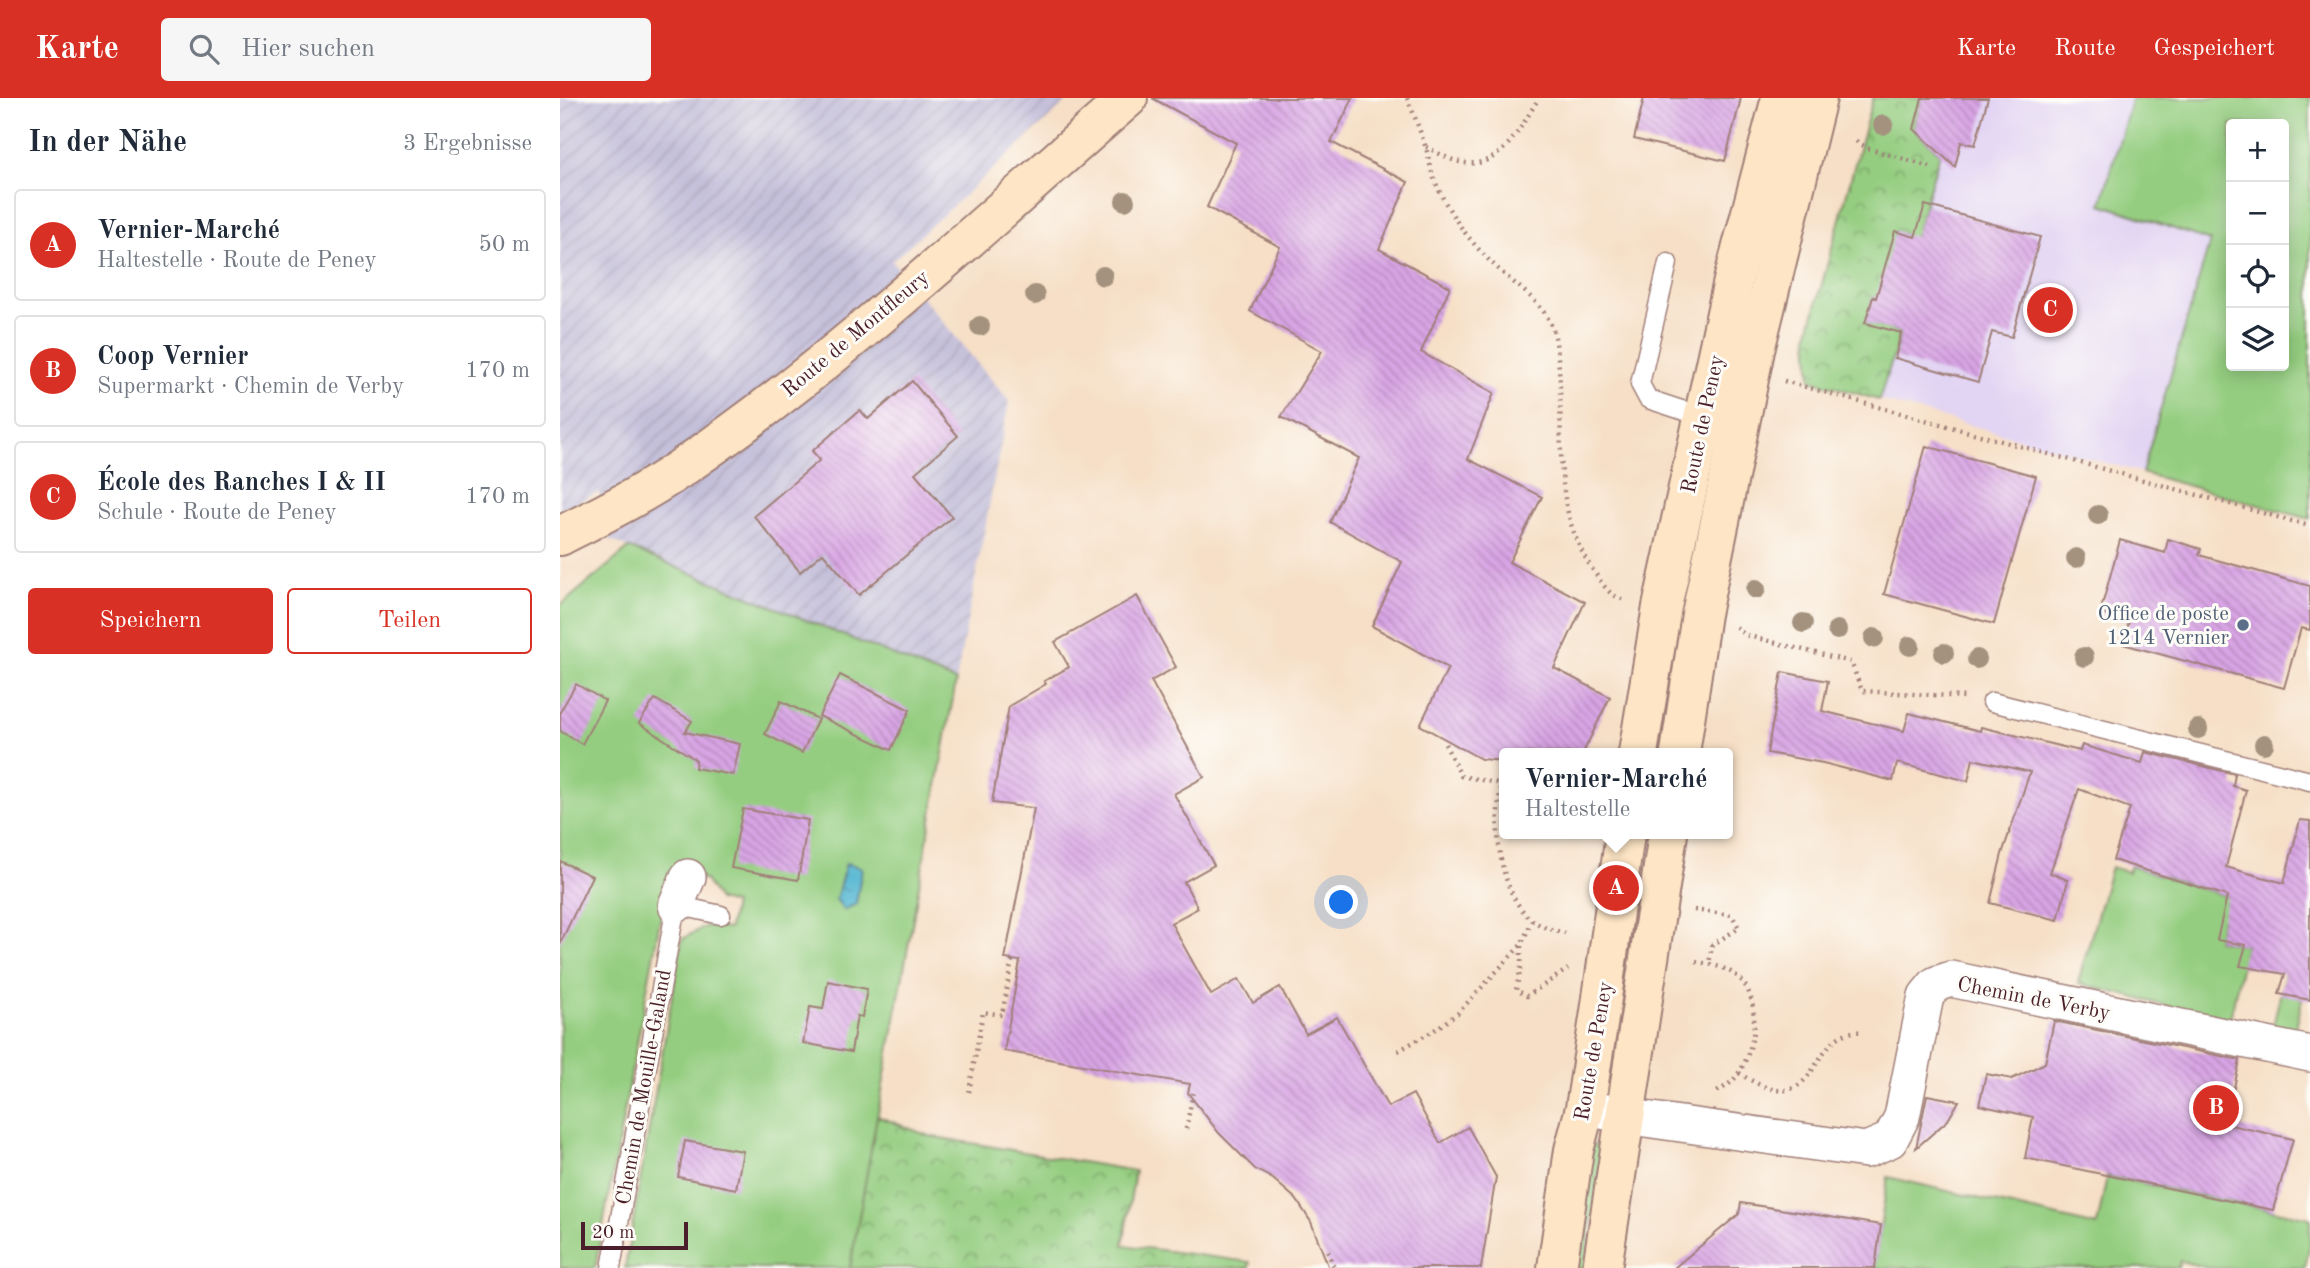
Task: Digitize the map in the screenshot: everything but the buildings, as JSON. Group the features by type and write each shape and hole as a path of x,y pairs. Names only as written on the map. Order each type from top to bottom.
{"main road":[{"name":"Route de Montfleury","path":"560,536 604,514 678,470 764,409 838,350 1128,98"},
{"name":"Route de Peney","path":"1639,748 1662,607 1703,417 1733,281 1781,98"},
{"name":"Route de Peney","path":"1681,748 1701,614 1752,363 1817,98"},
{"name":"Route de Peney","path":"1557,1268 1574,1150 1585,1108 1624,839"},
{"name":"Route de Peney","path":"1602,1268 1667,839"}],"street":[{"name":"Chemin de Verby","path":"1585,1108 1866,1150 1890,1140 1902,1117 1926,996 1936,984 1951,979 2310,1054"}],"lane":[{"path":"1668,263 1640,384 1648,399 1703,417"},
{"path":"1993,702 2310,781"},
{"name":"Chemin de Mouille-Galand","path":"611,1268 682,891 721,915"}],"path":[{"path":"1407,98 1436,184 1464,229 1496,268 1524,290 1542,309 1553,331 1560,390 1559,455 1562,490 1573,533 1608,592 1618,599 1637,603"},
{"path":"1425,146 1455,160 1479,164 1491,160 1506,148 1539,98"},
{"path":"1856,141 1867,148 1930,167"},
{"path":"1779,380 2310,526"},
{"path":"1728,622 1745,635 1850,662 1862,691 1963,696"},
{"path":"1445,744 1461,776 1499,784"},
{"path":"1499,796 1496,821 1502,860 1511,890 1532,920 1545,928 1565,933"},
{"path":"1698,911 1732,915 1739,928 1712,945 1709,964"},
{"path":"1398,1051 1458,1013 1521,945 1532,920"},
{"path":"1521,945 1521,967 1516,990 1527,996 1554,978"},
{"path":"969,1092 983,1012 1002,1015 1012,960"},
{"path":"1696,962 1726,969 1741,980 1752,998 1754,1021 1750,1046 1739,1073 1727,1086 1712,1096"},
{"path":"1739,1073 1758,1086 1774,1091 1789,1090 1803,1082 1832,1041 1842,1034 1862,1032"},
{"path":"1186,1129 1193,1093"},
{"path":"1328,1251 1334,1268"}],"shaded area":[{"path":"560,98 1071,98 892,261 1009,401 956,681 610,540 599,492 560,510"},
{"path":"1922,98 2310,98 2310,519 1879,400 1901,333 1865,323 1873,297 1915,237 1940,154 1914,129"}],"green space":[{"path":"1873,98 1922,98 1914,129 1940,153 1915,237 1876,298 1873,297 1866,322 1901,333 1879,400 1811,380 1808,335"},
{"path":"2132,98 2310,98 2310,519 2142,473 2210,241 2101,204"},
{"path":"629,548 956,681 850,1268 625,1268 682,939 706,926 729,929 734,904 718,900 705,880 669,872 595,1268 560,1268 560,606"},
{"path":"2131,866 2239,900 2240,922 2222,919 2217,940 2246,945 2230,1019 2078,983 2111,867 2128,872"},
{"path":"2285,974 2307,979 2294,1036 2272,1031"},
{"path":"877,1116 929,1136 1135,1171 1123,1245 1250,1262 1249,1268 850,1268"},
{"path":"1596,1144 1602,1148 1585,1268 1572,1268 1592,1146"},
{"path":"2107,1176 2310,1218 2310,1244 2305,1268 2208,1268 2180,1261 2178,1268 1874,1268 1888,1177 2097,1226"}],"water":[{"path":"846,863 862,868 856,904 844,910 836,899"}],"place":[{"name":"École des Ranches I & II","path":"2050,310"},
{"name":"Office de poste 1214 Vernier","path":"2243,625"},
{"name":"Vernier-Marché","path":"1616,888"},
{"name":"Coop Vernier","path":"2216,1108"}]}
